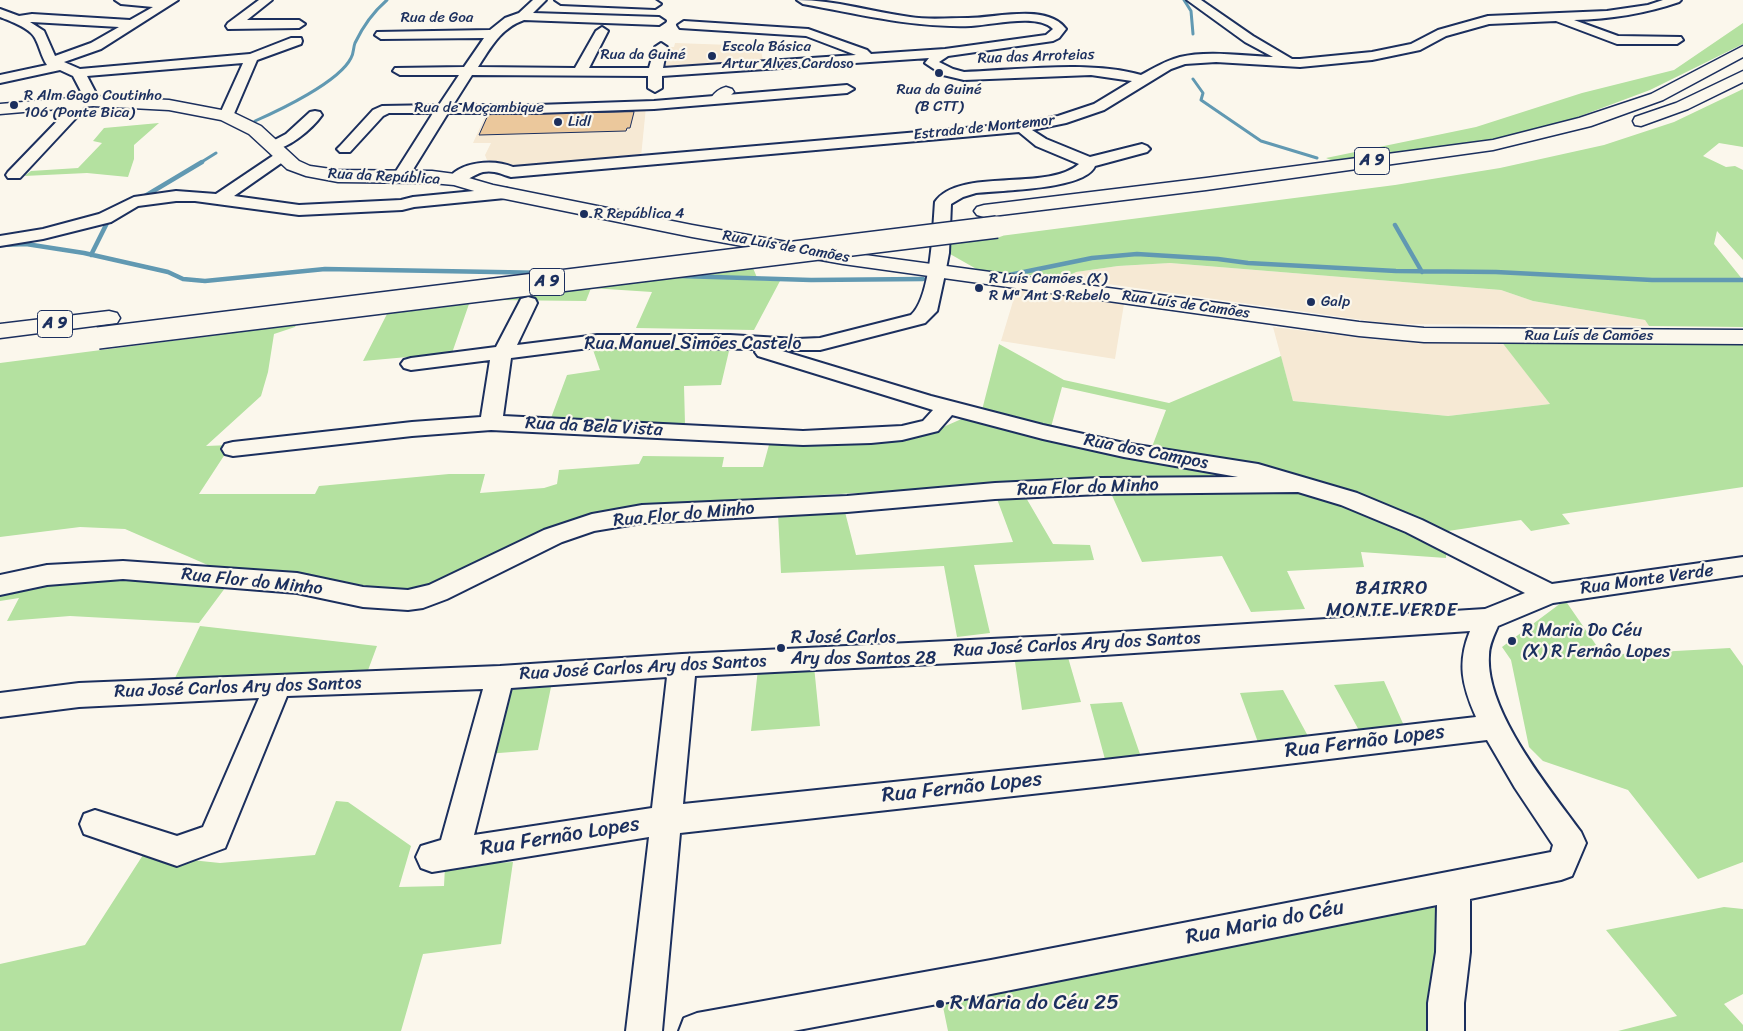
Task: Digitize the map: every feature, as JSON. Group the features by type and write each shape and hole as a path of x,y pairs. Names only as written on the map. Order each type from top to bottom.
{"main road":[{"name":"A 9","path":"0,350 991,219 1206,184 1493,145 1585,122 1657,96 1743,51"},
{"path":"1627,126 1682,106 1743,76"},
{"name":"Rua da República","path":"0,109 86,102 169,105 226,116 255,130 293,165 306,171 338,176 401,176 456,180 498,192 635,219"},
{"name":"A 9","path":"0,331 1514,158 1599,136"},
{"name":"Rua Luís de Camões","path":"635,219 843,258 1349,328 1424,335 1743,337"}],"street":[{"path":"122,0 168,2"},
{"path":"223,34 266,0"},
{"path":"524,16 540,0"},
{"path":"561,0 655,4"},
{"name":"Rua das Arroteias","path":"803,0 912,21 970,22 1035,17 1053,22 1060,29 1049,38 945,53 936,58 932,63"},
{"path":"1193,0 1249,39 1291,63"},
{"name":"Estrada de Montemor","path":"456,180 482,168 493,166 510,172 1023,127 1084,113 1113,99 1166,66 1184,60 1200,58 1291,63 1372,56 1400,51 1442,33 1488,20 1607,15 1632,12 1675,0"},
{"path":"0,79 96,46 168,2"},
{"path":"0,13 18,20 40,34 53,61"},
{"path":"401,176 493,34 510,21 524,16 659,21"},
{"path":"1554,17 1594,33 1618,40 1677,40"},
{"path":"18,20 32,18 134,24"},
{"path":"235,24 299,24"},
{"path":"684,25 808,33 862,52 869,59"},
{"path":"580,71 602,31"},
{"name":"Rua de Goa","path":"381,35 493,34"},
{"path":"0,65 53,61 78,73 252,58 296,40"},
{"path":"654,105 655,72 661,47"},
{"name":"Rua da Guiné","path":"400,71 678,72 945,53"},
{"name":"Rua das Arroteias","path":"908,56 932,63 948,72 964,76 1091,71 1126,75 1142,80"},
{"path":"226,116 252,58"},
{"path":"711,87 715,70"},
{"path":"678,72 711,87 742,96 847,90"},
{"path":"14,175 70,116 86,102 78,73"},
{"name":"Rua de Moçambique","path":"345,149 382,111 394,108 443,109 654,105 711,87"},
{"path":"218,199 278,151 315,115"},
{"path":"1023,127 1025,131 1039,141 1070,153 1087,163 1142,149"},
{"name":"Rua Manuel Simões Castelo","path":"412,364 598,341 730,341 797,345 820,344 918,319 927,311 937,270 943,202 953,194 969,189 1065,179 1087,167 1087,163"},
{"path":"0,241 44,234 105,218 141,200 195,196 299,210 402,206 413,202 498,192 510,172"},
{"path":"491,423 499,362 528,303"},
{"name":"Rua dos Campos","path":"730,341 947,407 1124,450 1258,472 1349,500 1414,526 1550,594"},
{"name":"Rua da Bela Vista","path":"233,449 412,429 491,423 803,438 871,436 902,433 930,426 947,407"},
{"name":"Rua Flor do Minho","path":"0,585 47,575 92,571 132,571 297,583 363,597 408,600 423,598 438,592 554,536 592,523 642,514 847,504 1004,490 1100,486 1297,484"},
{"name":"Rua Monte Verde","path":"1550,594 1743,566"},
{"name":"Rua José Carlos Ary dos Santos","path":"0,705 79,695 500,677 682,665 1073,646 1487,619 1550,594"},
{"name":"Rua Maria do Céu","path":"697,1031 991,977 1561,865 1570,843 1493,727 1476,681 1475,655 1487,619"},
{"path":"644,1031 682,665"},
{"name":"Rua Fernão Lopes","path":"500,677 443,856 666,820 1084,775 1493,727"},
{"path":"94,824 177,851 214,838 278,685"},
{"path":"1446,1031 1446,1003 1453,952 1454,886"}],"shaded area":[{"name":"Escola Básica Artur Alves Cardoso","path":"675,43 760,46 764,65 659,69 665,47 674,47"},
{"path":"646,107 641,157 517,167 487,160 485,155 491,143 473,143 487,112"},
{"path":"1170,263 1501,290 1533,301 1645,320 1649,326 1391,324 1065,278 1076,272 1118,266"},
{"path":"1017,288 1124,304 1115,359 1001,341"},
{"path":"1273,327 1379,340 1504,344 1550,404 1448,416 1293,401"}],"green space":[{"path":"1743,23 1743,44 1650,90 1567,121 1485,141 1333,161 1326,158 1476,127 1582,93 1674,70"},
{"path":"1743,89 1743,147 1719,143 1703,156 1726,167 1735,166 1743,170 1743,260 1717,231 1714,244 1743,280 1743,327 1649,326 1645,320 1533,301 1501,290 1170,263 1118,266 1076,272 1065,278 980,271 950,254 946,243 1395,185 1500,168 1604,145 1674,122"},
{"path":"159,123 134,145 134,159 128,177 87,173 24,176 31,171 78,168 102,143 93,141 104,128"},
{"path":"753,268 758,280 780,281 754,330 636,328 652,292 591,288"},
{"path":"591,288 586,301 494,300"},
{"path":"469,304 452,353 363,361 387,314"},
{"path":"296,325 274,334 268,372 261,396 206,446 231,445 199,494 315,494 319,486 449,474 485,474 480,493 544,488 557,484 559,470 639,464 643,456 724,457 722,467 763,467 770,441 909,437 941,428 982,410 999,344 1064,380 1169,403 1281,356 1293,401 1448,416 1550,404 1501,341 1743,343 1743,487 1562,514 1570,524 1531,531 1521,520 1448,531 1446,558 1361,552 1364,567 1287,571 1305,609 1251,612 1222,556 1142,562 1105,480 668,503 589,514 543,531 425,589 388,590 303,574 210,566 125,529 80,527 0,537 0,363","holes":["1062,387 1166,410 1147,460 1048,438"]},
{"path":"592,347 729,351 721,385 684,386 685,424 551,418 567,375 600,370"},
{"path":"1025,496 1053,544 1090,545 1094,560 974,565 990,633 957,637 944,566 781,573 778,514 845,512 856,555 1013,542 997,499"},
{"path":"108,579 228,584 199,623 70,616 7,621 19,598 0,601 0,589"},
{"path":"1565,600 1603,655 1730,648 1743,666 1743,862 1698,879 1628,790 1543,761 1529,747 1511,660 1502,647"},
{"path":"200,626 377,646 367,673 174,680"},
{"path":"1067,654 1081,702 1022,710 1014,655"},
{"path":"814,666 820,726 751,731 758,669"},
{"path":"1384,681 1405,728 1361,734 1334,685"},
{"path":"551,687 538,750 486,754 504,688"},
{"path":"1283,690 1309,738 1259,745 1240,693"},
{"path":"1122,702 1141,757 1106,763 1090,704"},
{"path":"336,801 348,802 411,846 399,887 444,886 445,866 513,862 501,944 423,954 401,1031 0,1031 0,964 85,945 143,855 220,863 315,855"},
{"path":"1441,906 1435,1031 948,1031 942,1002"},
{"path":"1724,907 1743,909 1743,994 1724,1004 1743,1025 1743,1031 1618,1031 1677,1016 1606,930"}],"building":[{"name":"Lidl","path":"634,112 630,128 627,128 626,131 479,135 488,115"}],"waterway":[{"path":"255,121 322,86 344,67 351,58 355,43 365,25 377,9 387,0"},
{"path":"1184,0 1191,11 1193,34"},
{"path":"1193,79 1203,93 1201,100 1261,141 1317,158"},
{"path":"200,163 216,153"},
{"path":"140,199 202,162"},
{"path":"91,255 108,221 112,218"},
{"path":"1395,225 1422,271"},
{"path":"0,245 26,244 91,255"},
{"path":"1009,275 1092,258 1137,254 1218,259 1248,263 1422,271"},
{"path":"91,255 168,272 183,279 205,281 325,269 551,273"},
{"path":"1422,271 1496,272 1652,280 1743,280"},
{"path":"680,276 811,280 923,279"}],"place":[{"name":"Escola Básica Artur Alves Cardoso","path":"712,56"},
{"name":"Rua da Guiné (B CTT)","path":"939,73"},
{"name":"R Alm Gago Coutinho 106 (Ponte Bica)","path":"14,105"},
{"name":"Lidl","path":"558,122"},
{"name":"R República 4","path":"584,214"},
{"name":"R Luís Camões (X) R Mª Ant S Rebelo","path":"979,288"},
{"name":"Galp","path":"1311,302"},
{"name":"R Maria Do Céu (X) R Fernâo Lopes","path":"1512,641"},
{"name":"R José Carlos Ary dos Santos 28","path":"781,648"},
{"name":"R Maria do Céu 25","path":"940,1004"}],"district":[{"name":"BAIRRO MONTE VERDE","path":"1392,600"}]}
